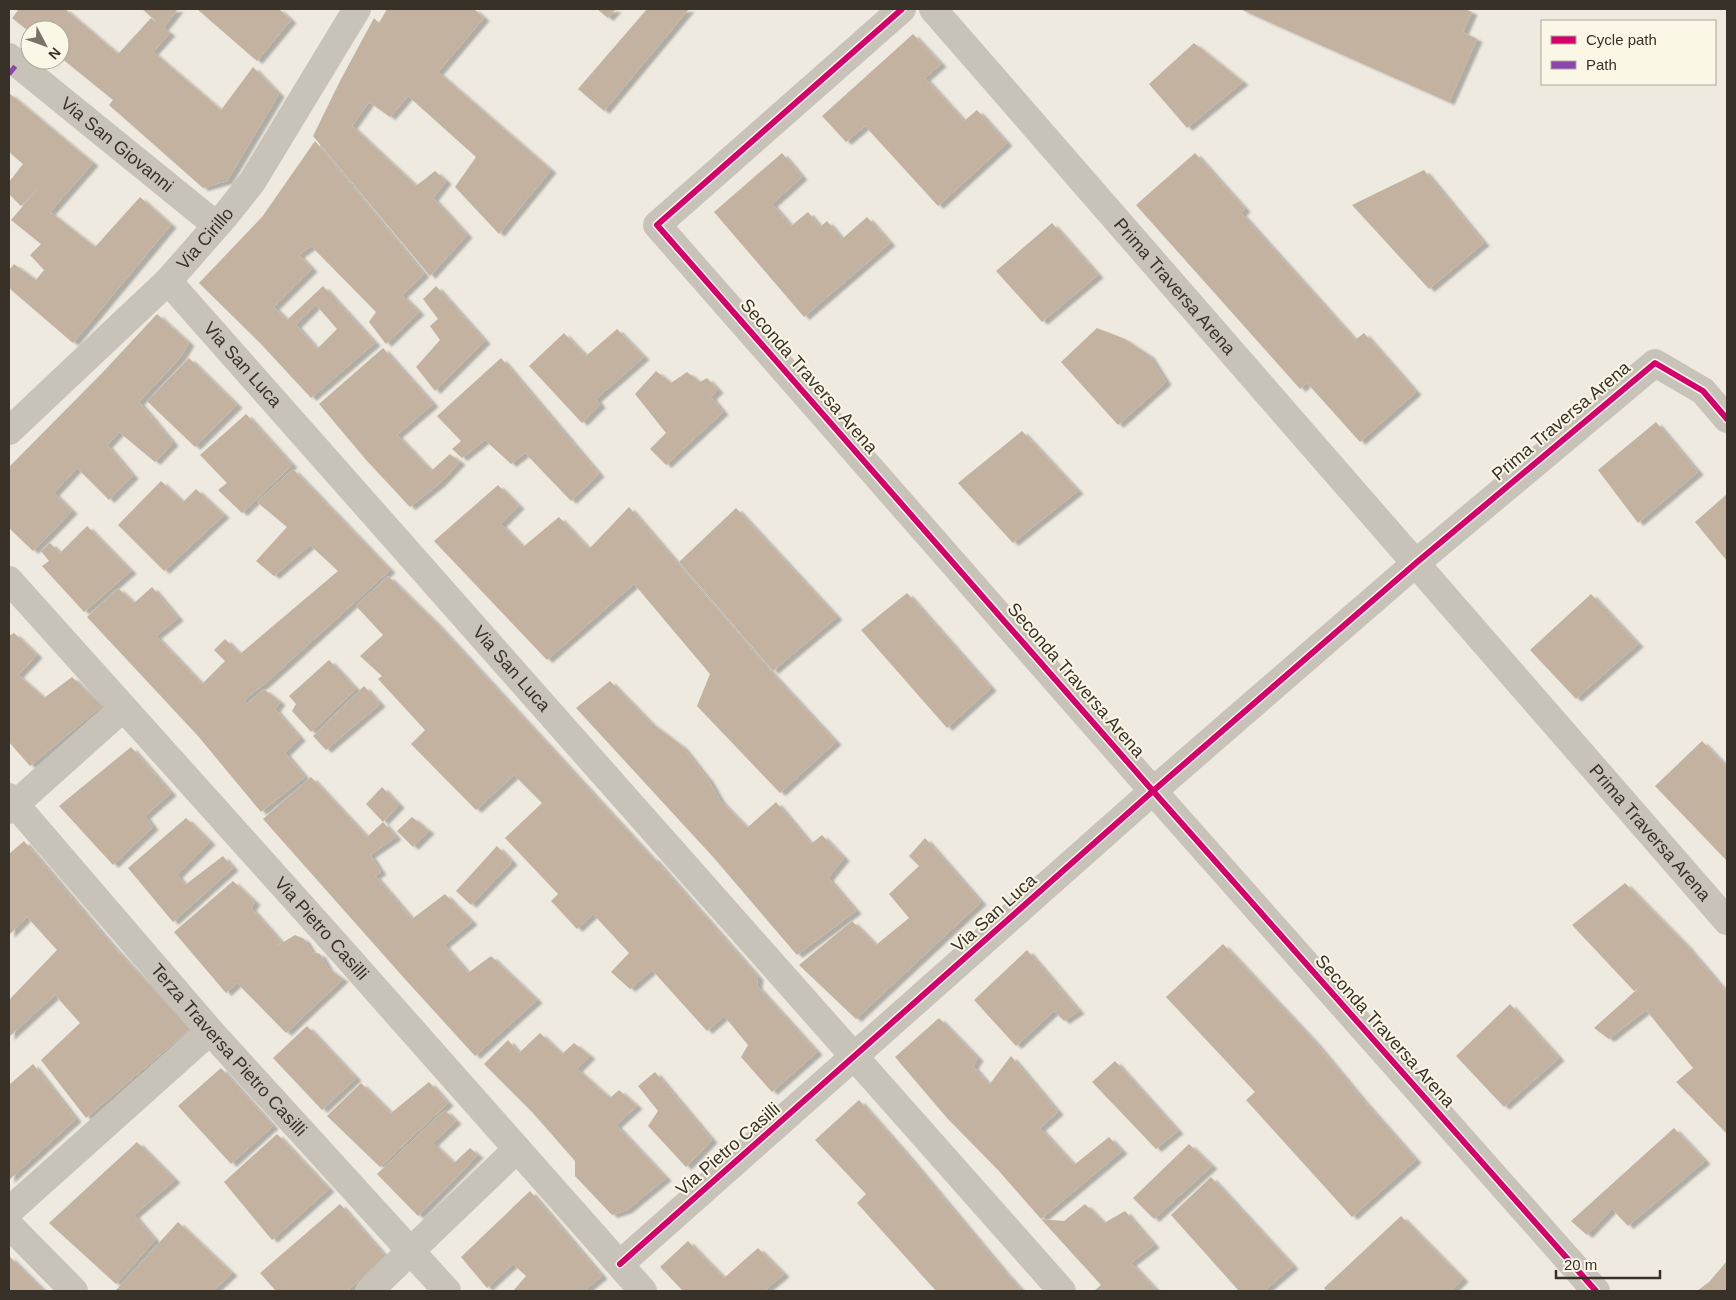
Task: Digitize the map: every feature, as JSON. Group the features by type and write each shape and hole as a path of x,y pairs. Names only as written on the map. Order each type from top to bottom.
{"street":[{"name":"Via Cirillo","path":"9,431 168,281 252,182 357,9"},
{"name":"Seconda Traversa Arena","path":"902,9 657,225 1153,791 1596,1291"},
{"name":"Prima Traversa Arena","path":"933,9 1727,921"},
{"name":"Via San Giovanni","path":"12,65 216,225"},
{"name":"Via San Luca","path":"168,281 402,542 627,800 856,1056 1062,1291"},
{"name":"Prima Traversa Arena","path":"1416,562 1654,363 1702,391 1727,419"},
{"path":"1153,791 1416,562"},
{"name":"Via Pietro Casilli","path":"9,580 643,1291"},
{"path":"11,804 124,708"},
{"name":"Via San Luca","path":"856,1056 1153,791"},
{"name":"Terza Traversa Pietro Casilli","path":"11,804 210,1032 447,1291"},
{"path":"9,1211 210,1032"},
{"name":"Via Pietro Casilli","path":"620,1264 856,1056"},
{"path":"369,1291 517,1149"},
{"path":"9,1225 74,1291"}],"building":[{"path":"19,9 65,9 118,54 151,18 159,24 142,9 178,9 163,28 170,33 153,52 221,110 253,67 279,94 227,181 203,188 109,105 113,100 70,65 70,20 20,20 20,24 12,18"},
{"path":"197,9 279,9 291,20 257,61"},
{"path":"387,9 474,9 484,18 438,72 551,170 499,234 455,187 476,157 408,96 390,117 369,102 352,126 416,186 435,171 446,181 433,198 467,235 430,276 313,136 374,18 379,23"},
{"path":"597,9 616,9 608,18"},
{"path":"647,9 689,9 604,111 578,89"},
{"path":"1240,9 1465,9 1472,12 1463,32 1477,39 1449,102"},
{"path":"913,34 941,64 925,78 964,121 977,110 1007,143 938,206 865,126 846,142 822,116"},
{"path":"1194,43 1243,82 1187,128 1149,84"},
{"path":"9,93 93,163 50,212 95,247 140,197 171,225 73,343 9,288 9,270 14,264 36,280 44,270 30,255 41,244 11,220 40,186 21,206 9,194 9,182 23,164 9,152"},
{"path":"315,141 424,274 402,295 419,312 386,344 369,322 376,312 311,246 299,255 312,269 274,307 287,320 323,286 375,343 311,398 261,344 199,283 262,217","holes":["316,305 337,329 317,349 296,325"]},
{"path":"782,153 802,177 772,204 791,226 808,212 820,227 827,221 842,239 867,217 890,243 804,317 714,212"},
{"path":"1195,153 1245,209 1241,213 1355,340 1364,333 1416,392 1360,442 1307,383 1300,389 1136,205"},
{"path":"1424,170 1484,243 1429,289 1352,205"},
{"path":"1052,223 1098,275 1042,322 996,271"},
{"path":"436,286 485,341 435,391 416,367 440,340 430,326 438,319 423,299"},
{"path":"157,314 189,343 180,358 139,402 173,443 155,462 119,432 107,445 133,476 109,500 77,468 54,493 72,511 33,551 9,528 9,467 104,371"},
{"path":"1097,328 1125,339 1149,355 1166,382 1118,425 1061,362"},
{"path":"617,329 644,357 596,399 600,405 582,423 529,366 564,333 586,356"},
{"path":"383,348 433,404 397,435 431,471 450,454 460,462 439,484 410,507 367,461 319,404"},
{"path":"189,358 237,405 195,447 147,401"},
{"path":"501,358 599,474 571,501 525,453 511,464 485,440 462,458 452,449 461,441 437,416"},
{"path":"656,371 671,383 687,372 700,382 707,378 718,390 711,397 723,412 666,465 650,449 666,433 635,394"},
{"path":"246,414 292,465 242,513 218,490 227,483 200,455"},
{"path":"1656,422 1698,472 1638,523 1598,470"},
{"path":"1022,431 1078,491 1013,543 958,483"},
{"path":"293,469 390,570 267,682 244,700 247,704 264,689 280,702 275,709 300,738 285,753 305,777 261,812 198,736 87,617 118,588 134,603 152,587 178,618 156,636 202,684 225,661 214,650 225,639 240,654 338,571 310,545 274,576 256,561 287,527 257,502"},
{"path":"161,481 183,502 196,489 224,515 164,571 118,525"},
{"path":"498,485 519,506 501,524 523,547 559,517 589,549 629,507 771,672 836,742 780,793 697,706 710,674 634,584 547,660 434,541"},
{"path":"1727,494 1727,561 1695,522"},
{"path":"736,508 837,617 773,671 679,562"},
{"path":"87,526 131,571 84,612 42,566 49,561 41,551 50,543 60,553"},
{"path":"388,576 437,624 653,857 758,977 757,986 817,1052 772,1092 741,1057 748,1045 724,1016 707,1031 652,970 630,989 611,972 629,953 593,914 577,929 551,901 558,894 505,838 542,803 514,775 476,810 411,744 425,730 378,679 382,676 360,656 383,635 356,606"},
{"path":"907,593 991,688 947,728 861,630"},
{"path":"1591,594 1638,644 1576,699 1530,650"},
{"path":"14,633 37,655 18,675 44,698 72,677 102,706 30,766 9,742 9,636"},
{"path":"329,660 356,689 311,732 292,711 296,704 289,696"},
{"path":"610,681 650,722 682,746 708,779 720,800 747,828 776,802 811,844 822,835 844,858 828,878 856,911 797,955 714,858 576,708"},
{"path":"364,686 380,704 326,750 313,736"},
{"path":"1702,741 1727,767 1727,861 1655,786"},
{"path":"131,747 171,793 145,816 153,827 113,865 59,806"},
{"path":"311,777 367,837 383,822 396,837 370,855 381,872 375,876 412,919 445,894 472,922 444,945 468,973 491,956 537,1000 475,1056 263,819"},
{"path":"382,787 399,805 383,822 366,804"},
{"path":"412,817 429,831 413,847 397,831"},
{"path":"186,818 210,842 177,875 185,885 223,856 233,868 173,922 128,868"},
{"path":"925,838 981,902 856,1019 799,965 852,921 876,945 909,918 889,894 919,866 909,856"},
{"path":"24,841 112,945 190,1029 86,1118 41,1060 80,1023 55,995 9,1037 9,1000 57,950 27,917 9,935 9,854"},
{"path":"497,846 512,862 471,905 456,891"},
{"path":"233,881 255,902 251,908 281,942 277,946 295,935 304,939 312,952 320,954 328,968 343,979 286,1033 237,983 226,993 174,932"},
{"path":"1625,883 1686,945 1727,993 1727,1134 1676,1082 1693,1068 1646,1010 1609,1039 1594,1028 1643,984 1634,991 1572,925"},
{"path":"1223,944 1315,1042 1416,1160 1352,1217 1246,1100 1255,1092 1166,997"},
{"path":"1027,950 1079,1011 1064,1021 1054,1011 1016,1046 974,1000"},
{"path":"1510,1004 1559,1058 1504,1107 1456,1056"},
{"path":"939,1018 978,1058 973,1066 989,1085 1011,1056 1058,1112 1040,1128 1074,1165 1109,1137 1122,1151 1041,1219 998,1170 947,1118 895,1057"},
{"path":"307,1026 356,1078 322,1110 273,1058"},
{"path":"540,1033 562,1054 574,1043 590,1056 577,1069 610,1098 619,1090 637,1106 616,1125 666,1178 627,1210 612,1215 575,1176 575,1161 532,1112 484,1064 508,1040 519,1053"},
{"path":"1115,1061 1178,1131 1156,1149 1092,1082"},
{"path":"33,1064 76,1119 9,1180 9,1085"},
{"path":"221,1068 273,1126 231,1164 178,1106"},
{"path":"655,1072 712,1140 686,1167 648,1126 658,1111 638,1086"},
{"path":"429,1082 448,1103 380,1167 327,1116 361,1083 391,1113"},
{"path":"859,1100 1022,1291 936,1291 857,1203 866,1194 815,1140"},
{"path":"445,1110 456,1121 433,1143 454,1163 470,1148 478,1155 418,1216 377,1174"},
{"path":"1674,1128 1705,1161 1628,1226 1612,1209 1587,1235 1571,1221"},
{"path":"277,1134 329,1189 272,1240 224,1182"},
{"path":"137,1142 175,1180 134,1215 155,1240 116,1284 49,1223"},
{"path":"1189,1144 1212,1166 1154,1219 1133,1198"},
{"path":"1211,1177 1293,1266 1264,1291 1239,1291 1171,1215"},
{"path":"530,1191 602,1276 584,1291 513,1291 526,1276 513,1264 487,1288 461,1257"},
{"path":"340,1204 385,1256 347,1291 276,1291 260,1273"},
{"path":"1085,1204 1104,1223 1125,1211 1154,1245 1131,1263 1157,1291 1094,1291 1101,1285 1041,1219 1064,1221"},
{"path":"1401,1216 1463,1279 1451,1291 1327,1291 1324,1288"},
{"path":"178,1222 232,1273 213,1291 116,1290"},
{"path":"688,1241 724,1278 758,1248 784,1274 764,1291 683,1291 660,1267"},
{"path":"9,1256 43,1290 42,1291 9,1291"},
{"path":"1727,1261 1727,1291 1697,1291 1709,1282"}],"marked path":[{"path":"9,74 17,64"}],"cycle path":[{"path":"902,9 657,225 1153,791 1596,1291"},
{"path":"620,1264 1153,791 1416,563 1655,363 1703,391 1727,419"}]}
